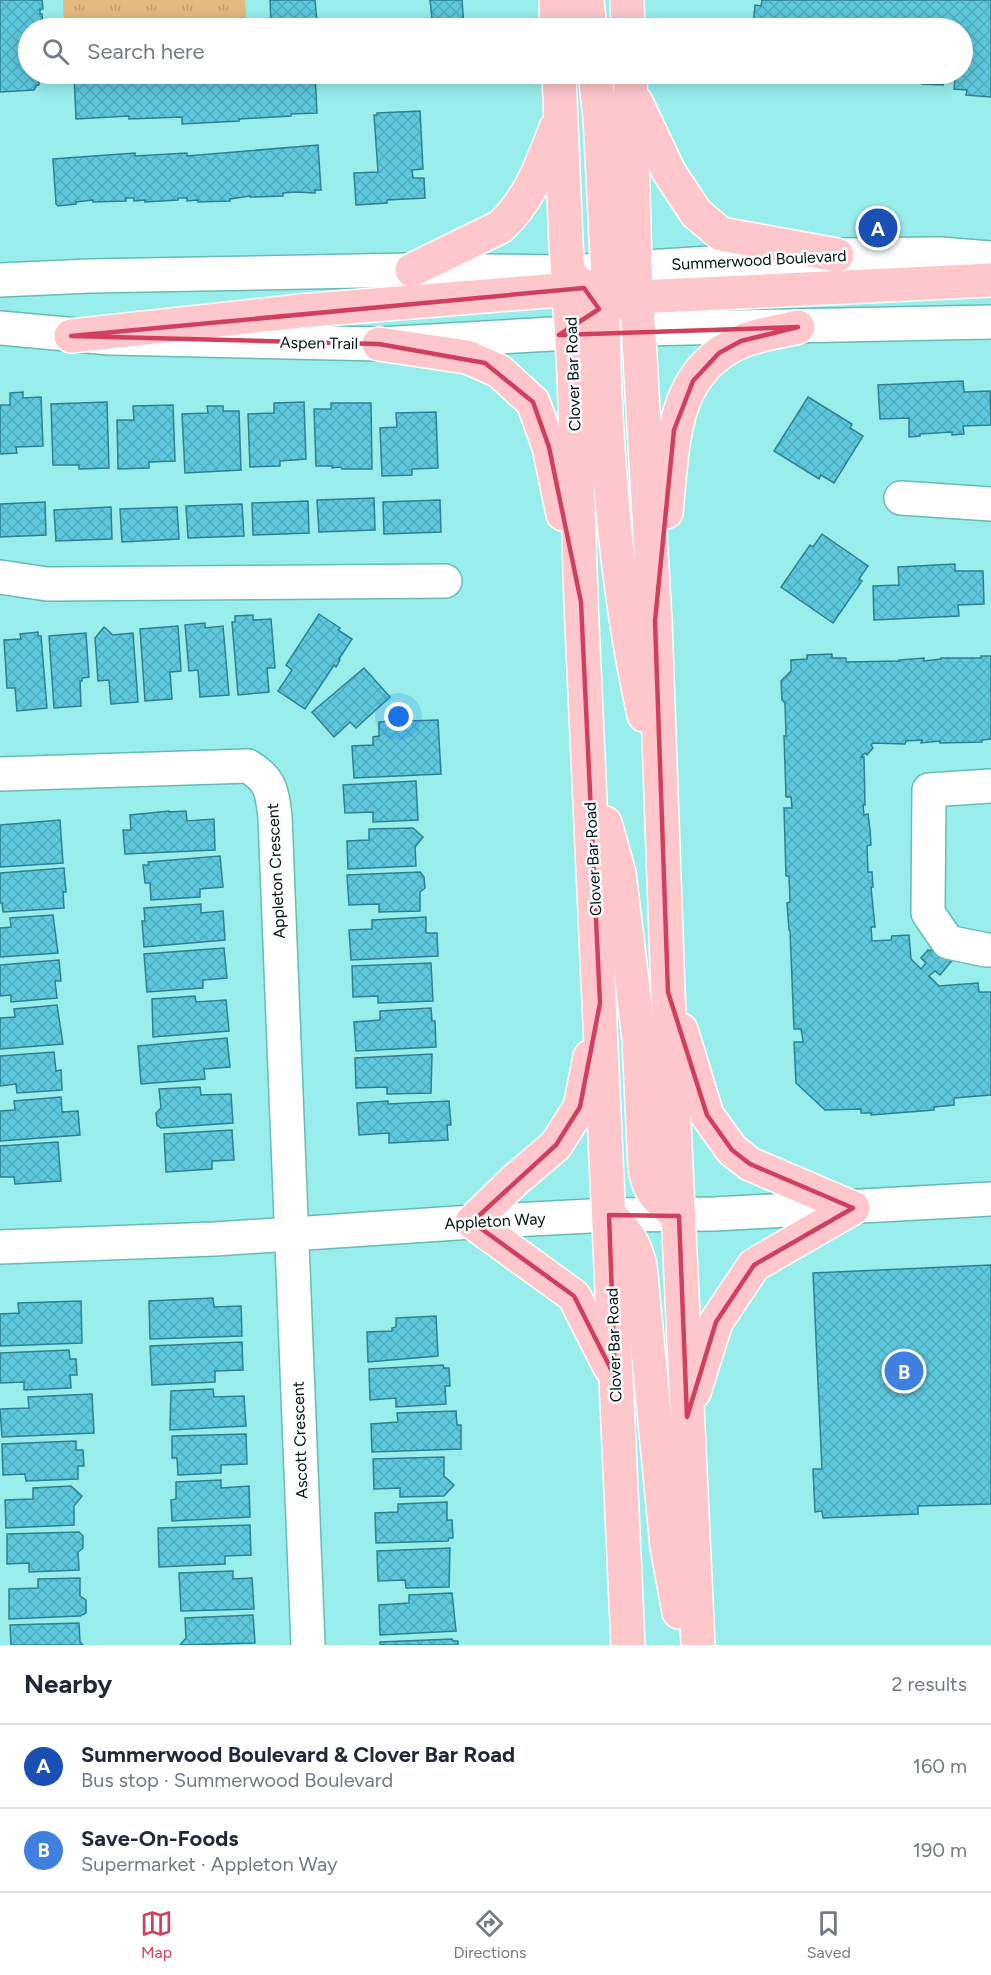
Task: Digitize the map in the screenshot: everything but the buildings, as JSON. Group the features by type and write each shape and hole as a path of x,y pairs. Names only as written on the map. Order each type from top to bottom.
{"main road":[{"path":"556,0 557,18"},
{"path":"587,0 589,18"},
{"path":"627,0 628,18"},
{"name":"Clover Bar Road","path":"559,84 561,115 600,295 639,329 655,621 668,992 698,1645"},
{"path":"596,84 600,116 600,295 611,494 630,646 662,796"},
{"name":"Clover Bar Road","path":"628,1645 581,602 600,295 630,84"},
{"path":"631,84 669,172 696,213 721,234 837,255"},
{"path":"412,270 500,227 510,218 534,184 561,115"},
{"path":"71,336 300,311 600,295 991,280"},
{"path":"655,621 675,430 680,408 693,381 719,353 741,341 798,327"},
{"path":"380,344 467,357 485,363 499,370 533,402 549,447 581,602"},
{"path":"588,764 619,873 639,1039 645,1168 648,1185 657,1199 679,1216"},
{"path":"668,992 691,1058 707,1115 732,1150 750,1164 853,1208"},
{"path":"600,1003 580,1107 556,1145 514,1181 472,1222 574,1296 615,1377"},
{"path":"687,1417 716,1322 754,1265 853,1208"},
{"path":"609,1215 630,1237 640,1266 667,1546 686,1645"}],"street":[{"name":"Summerwood Boulevard","path":"600,295 837,255 941,254 991,258"},
{"path":"0,280 412,270 600,295"},
{"name":"Aspen Trail","path":"0,328 110,338 380,344 600,295"},
{"path":"639,329 991,322"},
{"path":"901,498 991,504"},
{"path":"0,578 47,584 445,581"},
{"name":"Appleton Crescent","path":"0,774 248,766 263,775 272,791 275,817 291,1235"},
{"path":"991,786 929,790 928,902 928,913 948,942 986,951 991,950"},
{"name":"Appleton Way","path":"0,1247 291,1235 609,1215 679,1216 991,1199"},
{"name":"Ascott Crescent","path":"291,1235 308,1645"}],"highlighted area":[{"path":"584,288 599,309 559,335 798,327 741,341 719,353 693,381 674,430 655,621 668,992 707,1115 732,1150 750,1164 853,1208 754,1265 716,1322 687,1417 679,1216 609,1215 615,1377 574,1296 472,1222 556,1145 580,1107 600,1003 581,602 549,447 533,402 485,363 379,344 71,336"}],"green space":[{"path":"63,0 245,0 246,18 64,18"}],"place":[{"name":"Summerwood Boulevard & Clover Bar Road","path":"878,228"},
{"name":"Save-On-Foods","path":"904,1371"}]}
